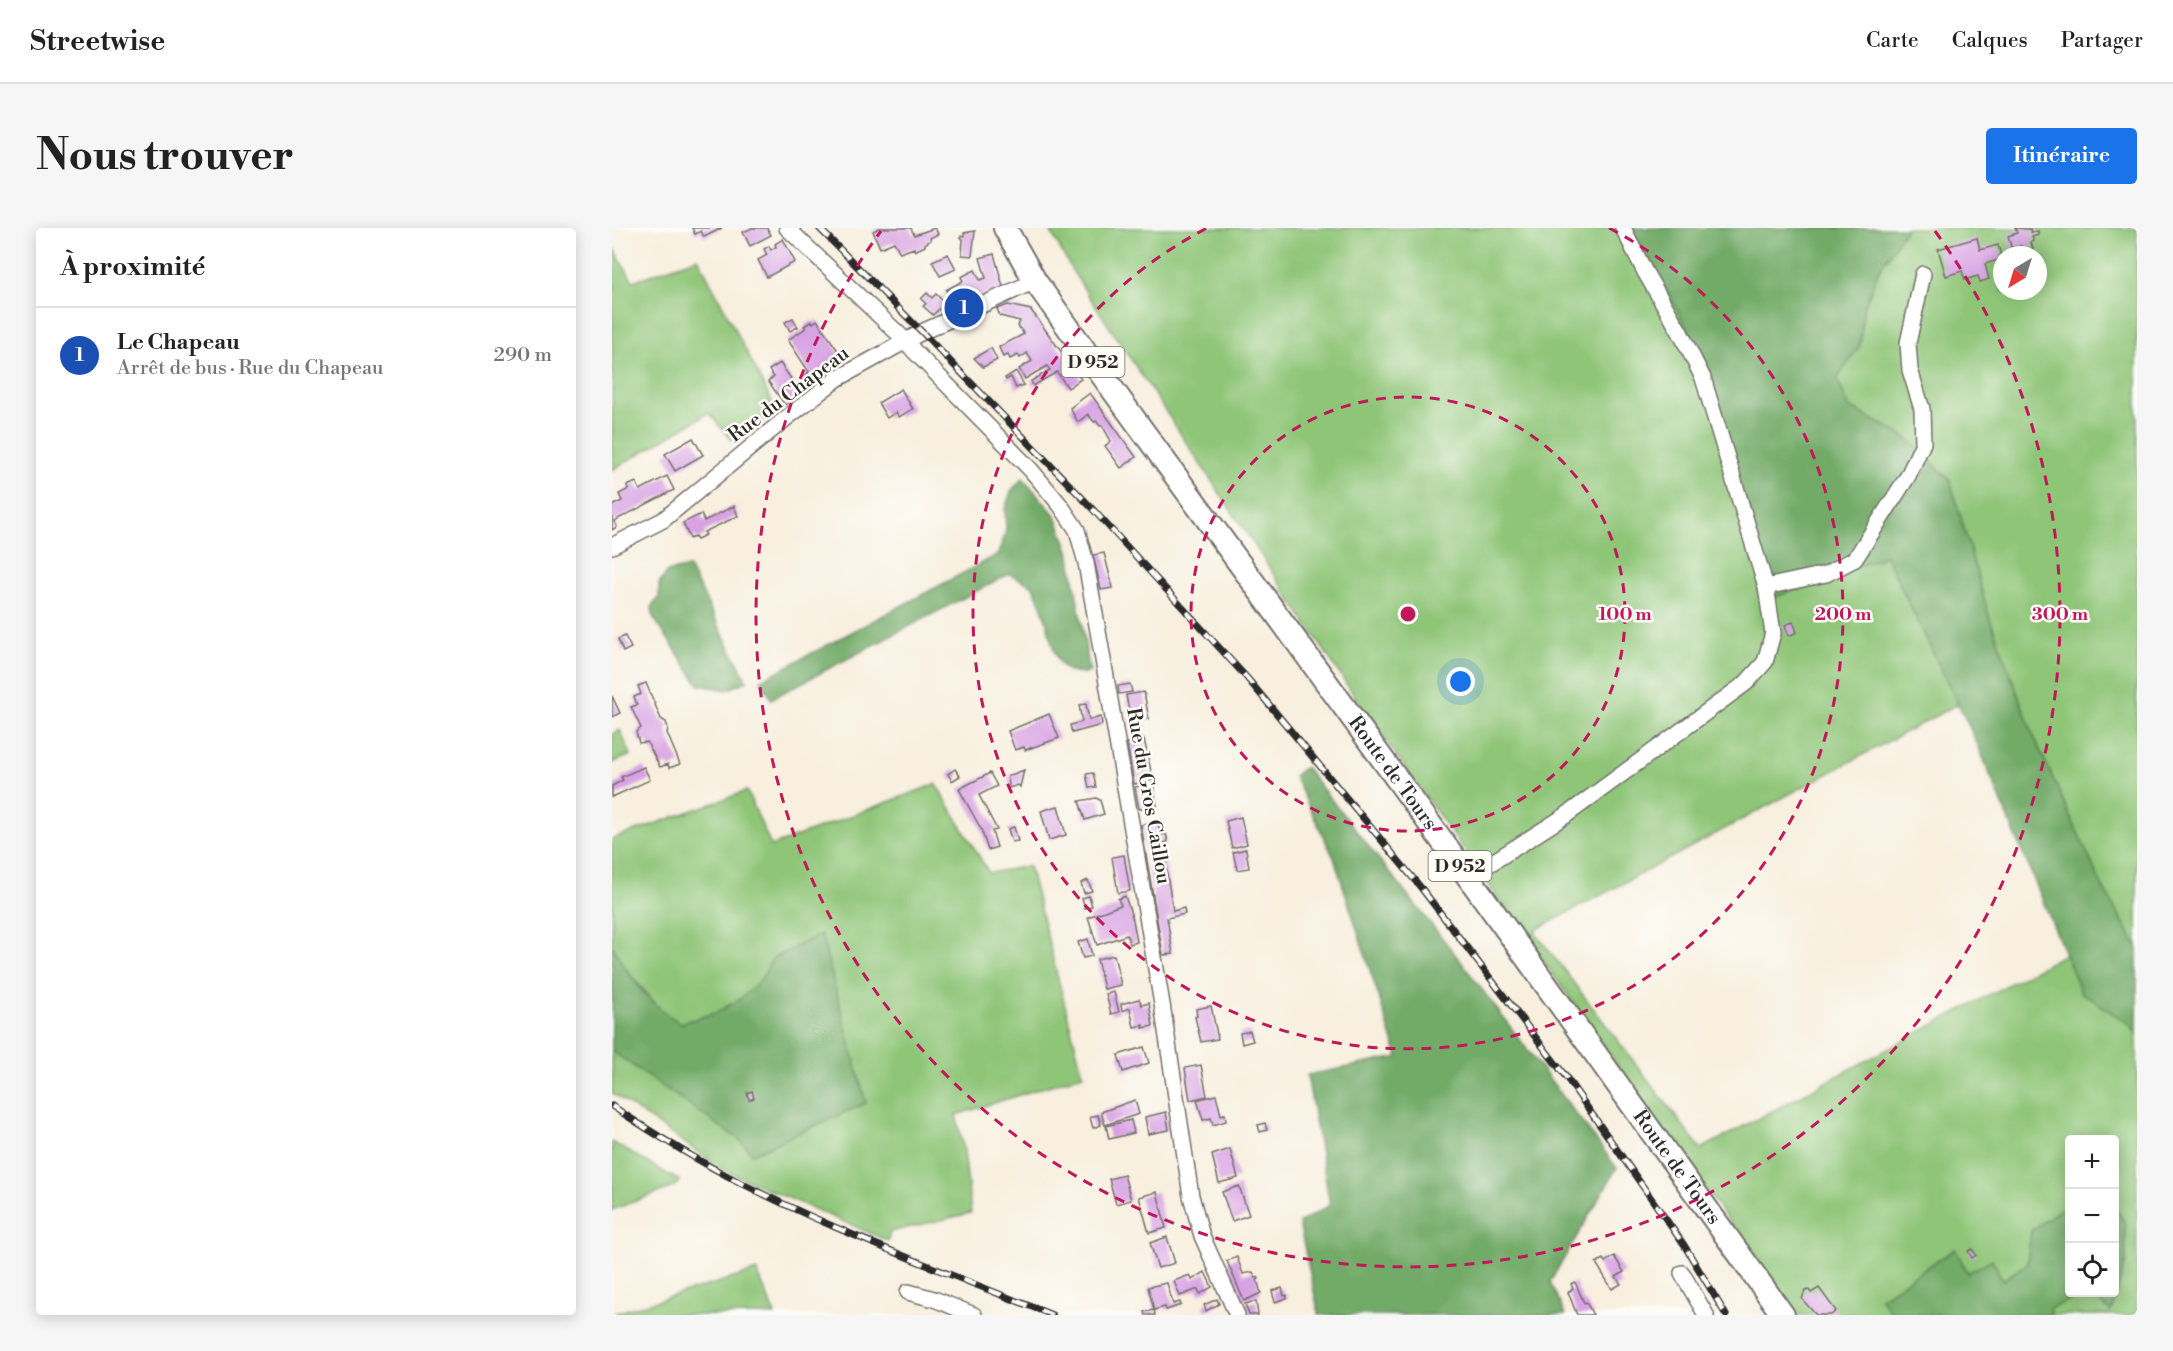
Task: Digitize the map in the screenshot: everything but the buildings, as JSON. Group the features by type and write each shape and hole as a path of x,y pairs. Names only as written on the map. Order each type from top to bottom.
{"main road":[{"name":"Route de Tours","path":"1005,228 1035,281 1469,877 1783,1315"}],"street":[{"name":"Rue du Gros Caillou","path":"788,228 906,341 1031,470 1061,506 1077,530 1086,563 1107,682 1162,1004 1191,1196 1202,1236 1238,1315"},
{"path":"1469,877 1565,816 1746,684 1765,662 1773,633 1766,587 1703,378 1623,228"},
{"path":"1766,587 1826,574 1855,559 1908,476 1923,443 1922,409 1910,370 1908,344 1923,274"},
{"name":"Rue du Chapeau","path":"612,546 653,526 671,514 785,418 837,379 906,341 1035,281"},
{"path":"1682,1273 1706,1315"},
{"path":"908,1293 934,1299 974,1315"}],"green space":[{"path":"1049,228 1632,228 1708,366 1770,598 1886,556 1958,704 1534,931 1701,1149 2065,954 2081,992 2132,1026 2137,1036 2137,1315 2051,1315 2048,1309 2077,1297 2094,1297 2111,1312 2115,1297 2119,1297 2119,1284 2126,1260 2125,1223 2119,1214 2119,1135 2065,1135 2065,1206 2031,1231 2027,1264 2002,1280 1968,1273 1955,1249 1881,1298 1893,1315 1797,1315 1363,709 1073,272"},
{"path":"1632,228 1906,228 1878,272 1863,310 1860,345 1837,379 1849,407 1906,437 1950,480 1990,619 2033,735 2103,888 2137,946 2137,1036 2132,1026 2081,992 1976,741 1886,556 1770,599 1708,366"},
{"path":"1906,228 2137,228 2137,946 2103,888 2033,735 1990,619 1906,437 1849,407 1837,379 1860,345 1863,310 1878,272"},
{"path":"612,246 633,281 698,258 777,411 733,442 709,413 612,470 612,291 615,289 612,283"},
{"path":"1023,478 1056,516 1069,550 1090,672 1078,673 1062,666 1057,658 1040,602 1032,585 1009,574 771,699 761,680 999,554 1006,530 1005,509 1011,491"},
{"path":"689,567 747,681 727,690 699,685 653,617 652,606 659,598 659,584 667,572"},
{"path":"620,730 631,755 612,763 612,734"},
{"path":"1305,767 1459,959 1617,1168 1550,1282 1565,1315 1319,1315 1299,1223 1330,1205 1307,1075 1398,1057 1334,858 1294,776"},
{"path":"936,784 989,873 1029,866 1083,1075 956,1115 964,1150 971,1213 890,1232 888,1241 724,1170 612,1093 612,1051 741,1141 752,1154 821,934 773,958 760,981 740,999 716,1013 681,1023 666,1016 623,966 612,945 612,839 747,791 771,846"},
{"path":"821,934 866,1103 752,1154 741,1141 612,1051 612,945 641,989 660,1009 681,1023 716,1013 740,999 760,981 773,958"},
{"path":"612,1142 680,1181 673,1187 612,1210"},
{"path":"2065,1206 2065,1297 2078,1297 2049,1309 2051,1315 1893,1315 1881,1298 1955,1249 1968,1273 1992,1259 2003,1280 2027,1264 2031,1231"},
{"path":"2119,1214 2125,1223 2126,1260 2119,1284"},
{"path":"757,1271 775,1315 612,1315 612,1314"},
{"path":"2094,1297 2115,1297 2111,1312"}],"railway":[{"path":"819,228 1088,504 1247,678 1422,889 1566,1077 1684,1245 1726,1315"},
{"path":"612,1106 691,1156 779,1202 895,1252 1052,1315"}],"place":[{"name":"Le Chapeau","path":"964,308"}]}
